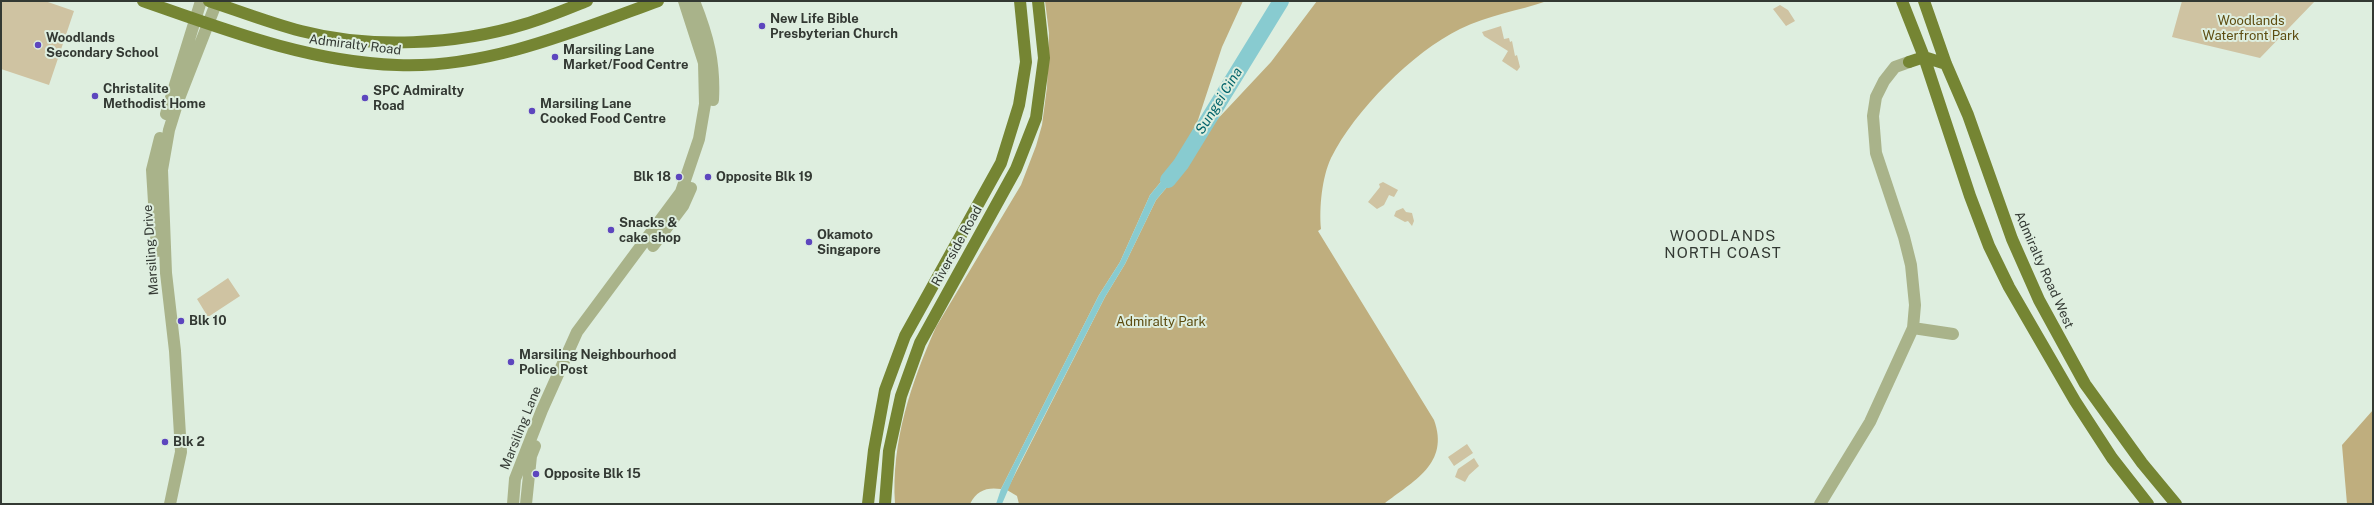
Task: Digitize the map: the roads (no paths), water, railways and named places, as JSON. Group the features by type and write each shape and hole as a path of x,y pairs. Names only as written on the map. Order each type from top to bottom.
{"main road":[{"name":"Admiralty Road","path":"143,1 195,20 307,54 326,58 394,65 428,65 454,62 536,45 658,1"},
{"name":"Admiralty Road","path":"214,2 300,31 335,38 392,42 451,39 495,32 525,24 587,1"},
{"name":"Riverside Road","path":"868,504 874,450 885,390 905,336 1001,163 1017,112 1026,62 1020,1"},
{"name":"Riverside Road","path":"885,504 889,451 901,396 920,343 1016,169 1036,118 1044,58 1038,1"},
{"path":"1902,1 1924,57 1970,196 1989,246 2009,287 2075,401 2112,458 2148,504"},
{"name":"Admiralty Road West","path":"1924,1 1946,64 1968,115 2012,239 2057,335 2101,407 2142,463 2176,504"},
{"path":"1924,57 1935,35"},
{"path":"1908,62 1913,54 1916,36"},
{"path":"1908,62 1924,57 1946,64"}],"street":[{"name":"Marsiling Drive","path":"162,504 173,453 175,419 155,229 152,170 172,91 201,1"},
{"name":"Marsiling Lane","path":"526,504 531,456 583,337 658,233 681,192 699,139 705,104 705,79 701,50 684,1"},
{"name":"Marsiling Lane","path":"513,504 515,478 542,410 577,332 658,233 683,206 691,189 707,142 712,106 714,75 708,40 694,1"},
{"name":"Marsiling Drive","path":"170,504 181,452 174,351 166,273 162,170 168,130 190,64 209,24 214,2"},
{"path":"1820,504 1870,422 1913,328 1915,305 1910,265 1904,237 1876,153 1873,116 1876,97 1884,81 1895,67 1908,62"},
{"path":"1913,328 1953,334"}],"water":[{"path":"1178,161 1185,166 1156,200 1125,264 1105,297 1017,469 1002,504 996,504 1001,489 1099,295 1120,262 1150,195"}],"waterway":[{"name":"Sungei Cina","path":"1168,180 1181,164 1281,1"}],"place":[{"name":"New Life Bible Presbyterian Church","path":"762,26"},
{"name":"Woodlands Secondary School","path":"38,45"},
{"name":"Marsiling Lane Market/Food Centre","path":"555,57"},
{"name":"Christalite Methodist Home","path":"95,96"},
{"name":"SPC Admiralty Road","path":"365,98"},
{"name":"Marsiling Lane Cooked Food Centre","path":"532,111"},
{"name":"Blk 18","path":"679,177"},
{"name":"Opposite Blk 19","path":"708,177"},
{"name":"Snacks & cake shop","path":"611,230"},
{"name":"Okamoto Singapore","path":"809,242"},
{"name":"Blk 10","path":"181,321"},
{"name":"Marsiling Neighbourhood Police Post","path":"511,362"},
{"name":"Blk 2","path":"165,442"},
{"name":"Opposite Blk 15","path":"536,474"}],"district":[{"name":"WOODLANDS NORTH COAST","path":"1723,244"}],"park label":[{"name":"Woodlands Waterfront Park","path":"2251,28"},
{"name":"Admiralty Park","path":"1161,322"}]}
